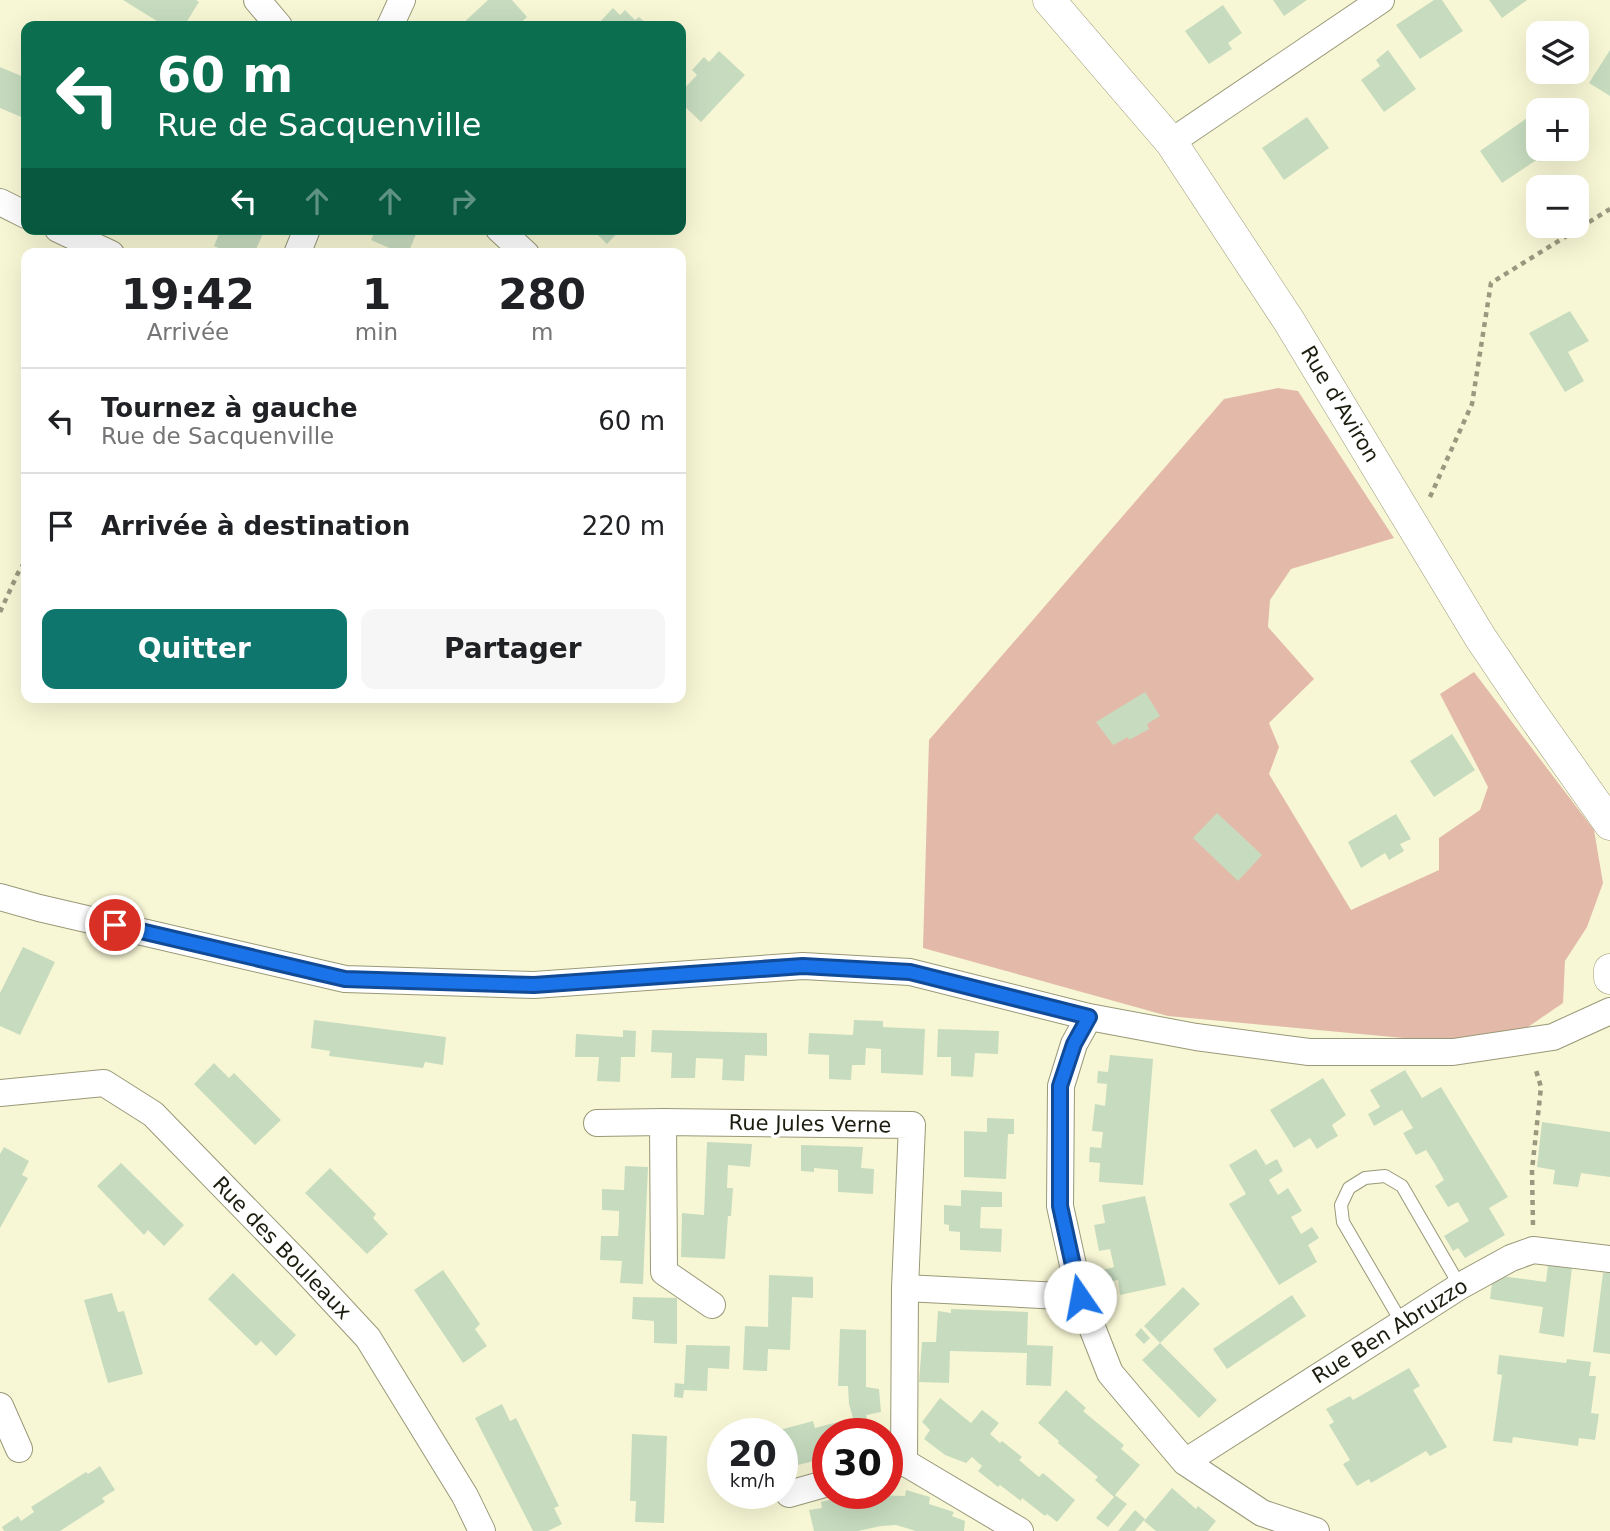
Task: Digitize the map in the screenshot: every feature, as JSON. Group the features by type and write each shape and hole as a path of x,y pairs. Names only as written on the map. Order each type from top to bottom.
{"street":[{"path":"257,0 275,21"},
{"path":"392,21 402,0"},
{"name":"Rue d'Aviron","path":"1049,0 1171,142 1297,333 1480,637 1610,824"},
{"path":"1171,142 1381,0"},
{"path":"0,202 21,212"},
{"path":"71,235 98,248"},
{"path":"505,235 520,248"},
{"path":"0,897 345,979 534,985 803,966 910,972 1089,1017 1196,1037 1309,1052 1453,1052 1553,1037 1610,1011"},
{"path":"1610,970 1610,978"},
{"path":"1089,1017 1074,1044 1060,1086 1060,1206 1080,1297 1110,1373 1185,1462 1262,1513 1316,1531"},
{"name":"Rue des Bouleaux","path":"0,1093 104,1083 153,1114 368,1338 464,1496 482,1531"},
{"path":"663,1122 664,1272 712,1305"},
{"name":"Rue Jules Verne","path":"597,1123 912,1125 905,1288"},
{"name":"Rue Ben Abruzzo","path":"1185,1462 1460,1286 1511,1258 1533,1250 1610,1259"},
{"path":"898,1418 905,1288 1080,1297"},
{"path":"0,1406 19,1449"},
{"path":"903,1468 1020,1531"}],"lane":[{"path":"1402,1323 1343,1222 1341,1205 1349,1188 1365,1178 1385,1176 1402,1186 1460,1286"}],"path":[{"path":"1426,505 1472,404 1491,284 1610,209"},
{"path":"0,612 21,568"},
{"path":"1526,1041 1541,1087 1532,1170 1533,1250"}],"shaded area":[{"path":"1278,388 1298,391 1394,538 1291,569 1270,600 1268,627 1314,679 1269,723 1279,747 1269,774 1351,910 1439,870 1439,838 1480,810 1488,787 1440,694 1474,672 1594,830 1603,883 1587,927 1565,961 1563,1003 1525,1029 1435,1041 1168,1016 923,948 929,740 1224,399"}],"building":[{"path":"123,0 199,2 187,21 157,21"},
{"path":"488,0 512,0 527,17 523,21 465,21"},
{"path":"1273,0 1307,0 1284,16"},
{"path":"1434,0 1442,0 1463,31 1420,59 1396,25"},
{"path":"1489,0 1527,0 1502,18"},
{"path":"1223,5 1242,33 1228,43 1232,49 1209,64 1185,31"},
{"path":"613,8 620,15 625,10 635,20 639,17 643,21 601,21"},
{"path":"1388,50 1416,89 1384,112 1361,80 1380,66 1376,60"},
{"path":"1610,50 1610,96 1589,83"},
{"path":"719,51 745,75 701,122 686,108 686,87 697,75 692,70 704,57 709,62"},
{"path":"0,67 21,76 21,117 0,108"},
{"path":"1307,117 1329,148 1284,180 1262,148"},
{"path":"1526,119 1526,161 1535,161 1502,183 1480,151"},
{"path":"219,235 262,235 257,248 214,246"},
{"path":"373,235 416,235 410,248 389,248 371,240"},
{"path":"598,235 615,235 607,244"},
{"path":"1570,311 1589,341 1568,352 1584,381 1565,392 1529,333"},
{"path":"1145,692 1160,716 1147,724 1149,729 1113,745 1096,722"},
{"path":"1452,734 1475,770 1434,797 1410,761"},
{"path":"1217,813 1262,855 1238,881 1193,838"},
{"path":"1396,814 1411,839 1400,844 1404,851 1389,860 1385,853 1361,868 1348,842"},
{"path":"23,947 55,962 20,1035 0,1026 0,993"},
{"path":"314,1020 446,1037 443,1065 425,1062 423,1068 329,1056 330,1051 311,1048"},
{"path":"854,1020 883,1021 883,1027 925,1029 923,1075 881,1073 881,1049 866,1048 865,1065 852,1065 851,1080 829,1079 829,1055 808,1054 809,1033 853,1035"},
{"path":"938,1029 999,1031 998,1054 975,1053 973,1077 951,1076 951,1057 937,1057"},
{"path":"623,1030 636,1031 635,1057 621,1057 620,1082 597,1081 599,1057 575,1057 576,1034 623,1037"},
{"path":"652,1030 767,1033 767,1056 745,1055 744,1081 722,1080 723,1059 696,1058 695,1078 671,1078 672,1053 651,1052"},
{"path":"1110,1055 1153,1059 1143,1185 1099,1182 1100,1163 1089,1162 1090,1147 1101,1148 1103,1132 1092,1131 1095,1104 1105,1106 1107,1084 1097,1083 1098,1071 1108,1072"},
{"path":"214,1063 229,1078 234,1073 281,1120 255,1145 194,1084"},
{"path":"1405,1070 1422,1098 1441,1087 1508,1197 1489,1208 1505,1235 1465,1258 1458,1248 1453,1251 1444,1236 1469,1221 1458,1202 1448,1207 1435,1186 1444,1180 1426,1150 1416,1155 1403,1133 1413,1128 1402,1110 1374,1126 1368,1114 1380,1107 1370,1090"},
{"path":"1323,1078 1346,1115 1332,1125 1338,1136 1317,1149 1310,1138 1294,1148 1270,1110"},
{"path":"987,1118 1014,1119 1014,1134 1008,1134 1006,1179 964,1177 964,1131 987,1132"},
{"path":"1542,1122 1610,1132 1610,1177 1581,1173 1578,1187 1553,1184 1555,1170 1537,1167"},
{"path":"707,1142 752,1144 750,1167 728,1165 727,1188 733,1188 725,1259 681,1257 682,1213 704,1215"},
{"path":"801,1145 863,1147 861,1168 874,1169 873,1194 838,1192 838,1170 814,1168 814,1172 801,1171"},
{"path":"4,1147 29,1161 22,1175 28,1178 0,1228 0,1154"},
{"path":"1256,1149 1266,1165 1277,1159 1283,1171 1269,1180 1278,1195 1288,1188 1302,1211 1291,1217 1301,1234 1312,1227 1319,1238 1308,1245 1317,1262 1279,1285 1229,1204 1246,1194 1229,1165"},
{"path":"121,1163 184,1225 164,1246 148,1230 144,1235 97,1186"},
{"path":"625,1166 648,1167 643,1284 620,1283 622,1261 600,1260 601,1236 618,1236 619,1224 619,1211 602,1210 602,1189 624,1190"},
{"path":"330,1168 376,1214 373,1218 388,1234 367,1254 305,1193"},
{"path":"961,1190 1002,1192 1002,1207 981,1207 980,1228 1002,1229 1001,1252 960,1250 960,1232 949,1231 949,1225 944,1224 944,1205 961,1206"},
{"path":"1145,1196 1166,1285 1120,1295 1118,1280 1106,1282 1103,1270 1114,1267 1110,1249 1099,1251 1094,1225 1105,1223 1102,1205"},
{"path":"1548,1265 1572,1268 1564,1337 1539,1333 1543,1307 1490,1299 1493,1275 1546,1282"},
{"path":"443,1270 480,1324 475,1329 487,1346 463,1363 414,1290"},
{"path":"233,1273 296,1335 276,1356 261,1341 256,1346 208,1299"},
{"path":"1603,1273 1610,1273 1610,1354 1593,1352"},
{"path":"769,1275 813,1277 813,1298 792,1297 790,1350 768,1349 767,1371 743,1370 745,1326 768,1327"},
{"path":"1183,1287 1200,1304 1160,1343 1144,1326"},
{"path":"112,1293 118,1312 124,1311 143,1374 108,1383 84,1300"},
{"path":"1292,1295 1306,1316 1227,1369 1213,1349"},
{"path":"633,1297 677,1298 677,1344 654,1343 654,1321 632,1319"},
{"path":"951,1309 1028,1312 1027,1345 1053,1346 1051,1386 1026,1385 1027,1353 950,1351 949,1383 919,1382 922,1342 936,1342 938,1311 951,1313"},
{"path":"1141,1328 1150,1338 1144,1344 1135,1335"},
{"path":"840,1329 866,1330 866,1387 879,1389 881,1412 866,1415 867,1418 853,1418 848,1386 838,1386"},
{"path":"1160,1343 1217,1400 1199,1418 1142,1360"},
{"path":"686,1345 730,1346 729,1369 708,1368 707,1391 684,1390 683,1398 674,1397 675,1383 684,1384"},
{"path":"1499,1355 1566,1363 1567,1359 1591,1362 1589,1376 1596,1376 1591,1413 1599,1414 1595,1440 1579,1438 1578,1446 1513,1437 1512,1443 1493,1441 1502,1375 1497,1374"},
{"path":"1409,1368 1420,1386 1413,1390 1447,1447 1430,1456 1426,1451 1371,1483 1369,1479 1357,1486 1343,1464 1350,1460 1329,1425 1334,1422 1326,1409 1350,1396 1353,1400"},
{"path":"1066,1390 1086,1408 1083,1411 1124,1445 1121,1449 1140,1465 1115,1495 1127,1504 1108,1527 1096,1518 1114,1497 1095,1480 1098,1477 1038,1423"},
{"path":"940,1398 971,1423 982,1410 999,1423 990,1434 1022,1457 1019,1460 1039,1477 1043,1473 1075,1500 1057,1522 1022,1498 1021,1501 1000,1485 998,1487 978,1471 982,1466 972,1457 966,1463 945,1455 924,1439 930,1430 922,1422"},
{"path":"502,1404 510,1421 516,1418 559,1506 554,1508 562,1524 548,1531 533,1531 475,1418"},
{"path":"812,1421 812,1462 798,1465 798,1425"},
{"path":"632,1434 667,1436 664,1523 635,1522 636,1501 630,1501"},
{"path":"100,1466 115,1490 102,1498 105,1502 60,1531 4,1531 2,1527 18,1516 21,1521 34,1512 31,1507"},
{"path":"1172,1488 1196,1509 1198,1506 1216,1521 1208,1531 1156,1531 1144,1521"},
{"path":"906,1490 930,1497 929,1504 954,1512 952,1516 965,1521 964,1531 916,1531 896,1525 858,1531 814,1531 809,1510 903,1509"},
{"path":"1135,1510 1145,1519 1135,1531 1118,1531"}],"route":[{"path":"115,925 345,979 534,985 803,966 910,972 1089,1017 1074,1044 1060,1086 1060,1206 1080,1297"}]}
